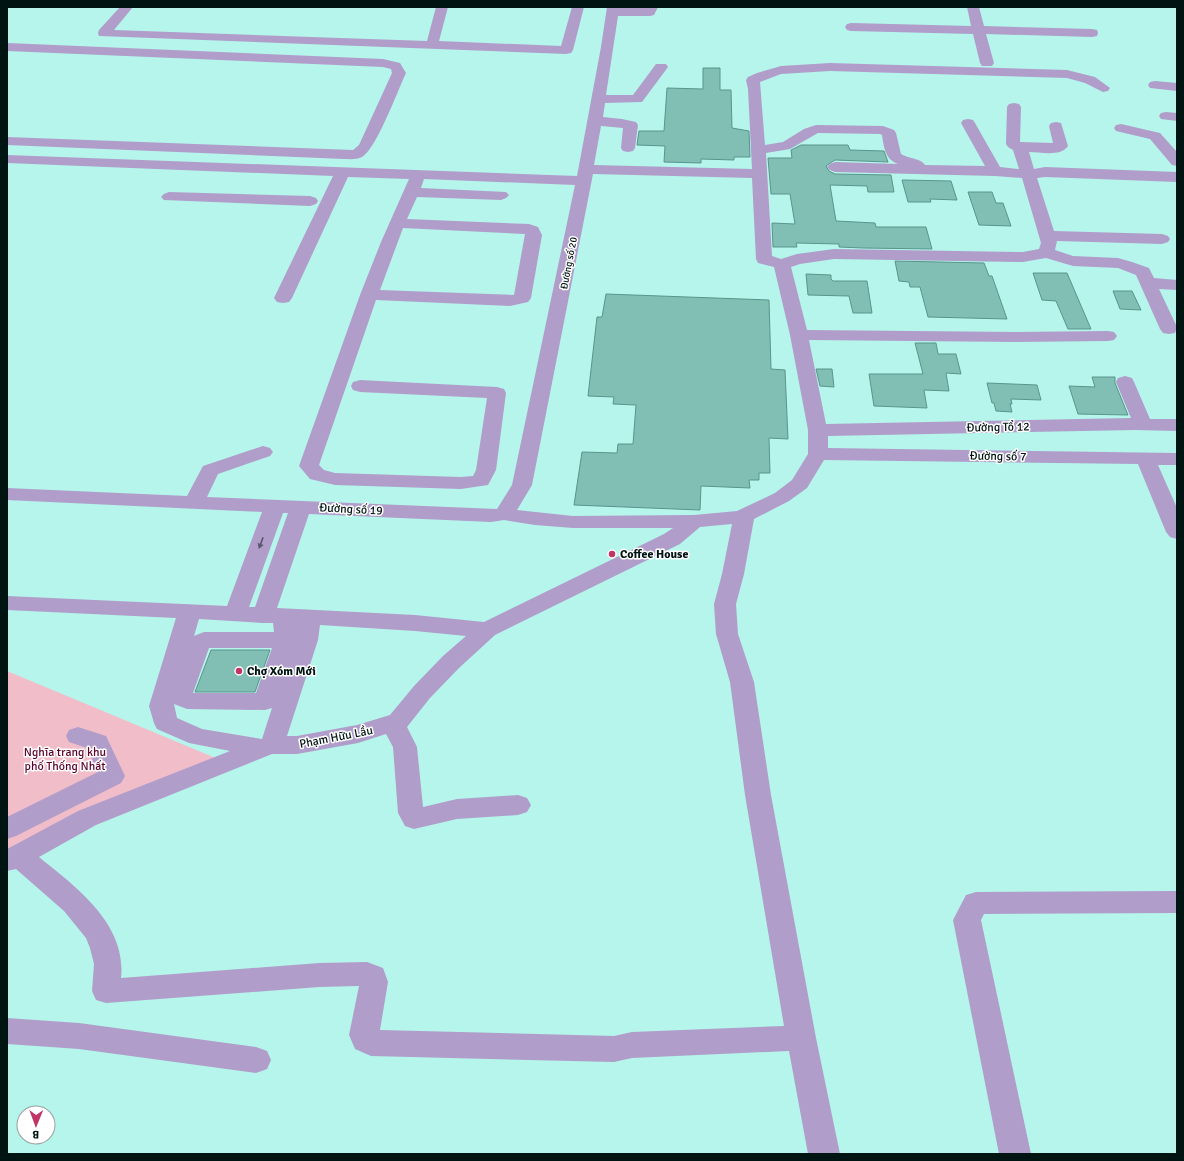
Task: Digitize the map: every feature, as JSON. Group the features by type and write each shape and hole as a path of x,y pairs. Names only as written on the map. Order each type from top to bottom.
{"street":[{"path":"128,7 104,33 566,50 578,7"},
{"path":"432,45 442,7"},
{"path":"613,10 650,12 652,7"},
{"path":"973,7 987,63"},
{"name":"Đường số 20","path":"504,514 522,485 585,175 613,10"},
{"path":"851,27 1092,33"},
{"path":"7,47 383,63 395,65 398,68 399,73 365,147 357,154 344,155 7,141"},
{"path":"599,99 637,99 661,66"},
{"path":"1103,88 1090,80 1067,74 830,67 797,68 762,74 753,80 755,89 759,149 764,259 782,264 797,259 834,254 1023,256 1046,244 1162,239"},
{"path":"1155,85 1177,87"},
{"path":"1014,107 1014,144 1020,147 1060,148 1056,126"},
{"path":"595,122 622,123 631,125 628,148"},
{"path":"968,123 995,171"},
{"path":"1121,128 1155,136 1177,162"},
{"path":"759,149 786,146 811,130 816,129 883,130 889,132 892,154 895,158 935,170"},
{"path":"1020,147 1046,244 1072,260 1116,262 1143,272 1169,329"},
{"path":"7,159 419,174 760,174"},
{"path":"198,198 216,166"},
{"path":"835,167 995,171 1028,174 1045,172 1177,177"},
{"path":"233,199 250,168"},
{"path":"283,298 343,171"},
{"path":"360,386 497,393 486,470 481,481 461,483 335,479 317,475 310,466 369,295 419,174"},
{"path":"411,192 501,195"},
{"path":"169,197 310,201"},
{"path":"369,295 510,301 522,298 534,235 532,230 529,228 398,223"},
{"path":"782,264 799,335 818,430 818,454"},
{"path":"1148,284 1177,285"},
{"path":"799,335 1016,337 1108,336"},
{"path":"1125,382 1143,425"},
{"name":"Đường Tổ 12","path":"818,430 1143,425 1177,426"},
{"path":"194,502 210,470 263,452"},
{"name":"Đường số 19","path":"7,494 491,516 504,514 535,519 574,522 694,522 744,516 782,497 800,484 818,454"},
{"name":"Đường số 7","path":"818,454 1177,459"},
{"path":"1145,458 1177,532"},
{"path":"234,614 274,506"},
{"path":"286,640 204,640 199,644 179,697 187,701 265,702 286,640 273,616 300,507"},
{"path":"744,516 733,574 725,604 726,634 742,682 758,795 801,1038 824,1154"},
{"name":"Phạm Hữu Lầu","path":"13,858 87,818 268,747 297,745 358,734 399,722 432,682 451,662 487,630 666,542 694,522"},
{"path":"7,603 310,617 415,623 487,630"},
{"path":"190,611 161,706 166,723 198,737 268,747 275,734 290,692 306,640 310,617"},
{"path":"393,724 405,747 411,813 414,818 457,809 518,805"},
{"path":"7,829 112,776 97,742 78,736"},
{"path":"13,858 84,914 101,938 108,963 106,991 319,975 367,974 373,976 374,982 364,1035 366,1040 371,1043 614,1049 632,1045 801,1038"},
{"path":"1015,1154 967,920 976,902 1177,902"},
{"path":"7,1031 79,1036 256,1060"}],"green space":[{"name":"Nghĩa trang khu phố Thống Nhất","path":"7,671 218,759 7,855"}],"building":[{"path":"703,68 720,68 720,90 731,90 732,128 749,131 750,157 734,157 734,160 701,159 701,163 664,162 665,146 637,145 639,131 664,131 667,88 703,89"},
{"path":"801,145 848,145 850,150 884,151 888,162 835,160 826,166 829,171 835,174 891,175 894,192 868,192 867,186 830,185 836,221 875,223 876,227 926,227 932,249 839,247 839,244 796,243 797,247 773,247 772,223 795,224 790,194 771,194 768,158 792,158 791,150"},
{"path":"902,180 951,181 957,200 930,199 931,202 908,202"},
{"path":"968,192 992,192 996,203 1003,203 1011,226 979,225"},
{"path":"895,261 984,263 989,276 992,276 1007,319 928,317 920,287 910,287 909,282 899,281"},
{"path":"1033,273 1067,273 1091,329 1068,329 1056,301 1042,300"},
{"path":"806,274 831,275 831,279 833,281 867,281 872,313 853,313 849,296 808,295"},
{"path":"1113,291 1132,291 1141,310 1120,309"},
{"path":"606,294 769,300 771,369 785,370 788,439 769,438 770,473 759,473 759,480 749,480 750,488 701,486 700,510 574,505 582,452 617,453 618,444 633,444 636,405 613,404 614,397 588,396 597,317 602,317"},
{"path":"915,343 936,343 938,354 956,354 961,374 946,373 949,391 924,390 927,408 874,406 869,374 923,374"},
{"path":"816,369 832,369 834,387 820,386"},
{"path":"1092,377 1115,377 1115,383 1128,415 1078,414 1069,386 1095,387"},
{"path":"987,383 1037,385 1041,400 1011,399 1012,404 1010,404 1012,412 996,411 994,403 992,403"},
{"name":"Chợ Xóm Mới","path":"211,650 270,650 255,692 195,692"}],"place":[{"name":"Coffee House","path":"612,554"},
{"name":"Chợ Xóm Mới","path":"239,671"}]}
